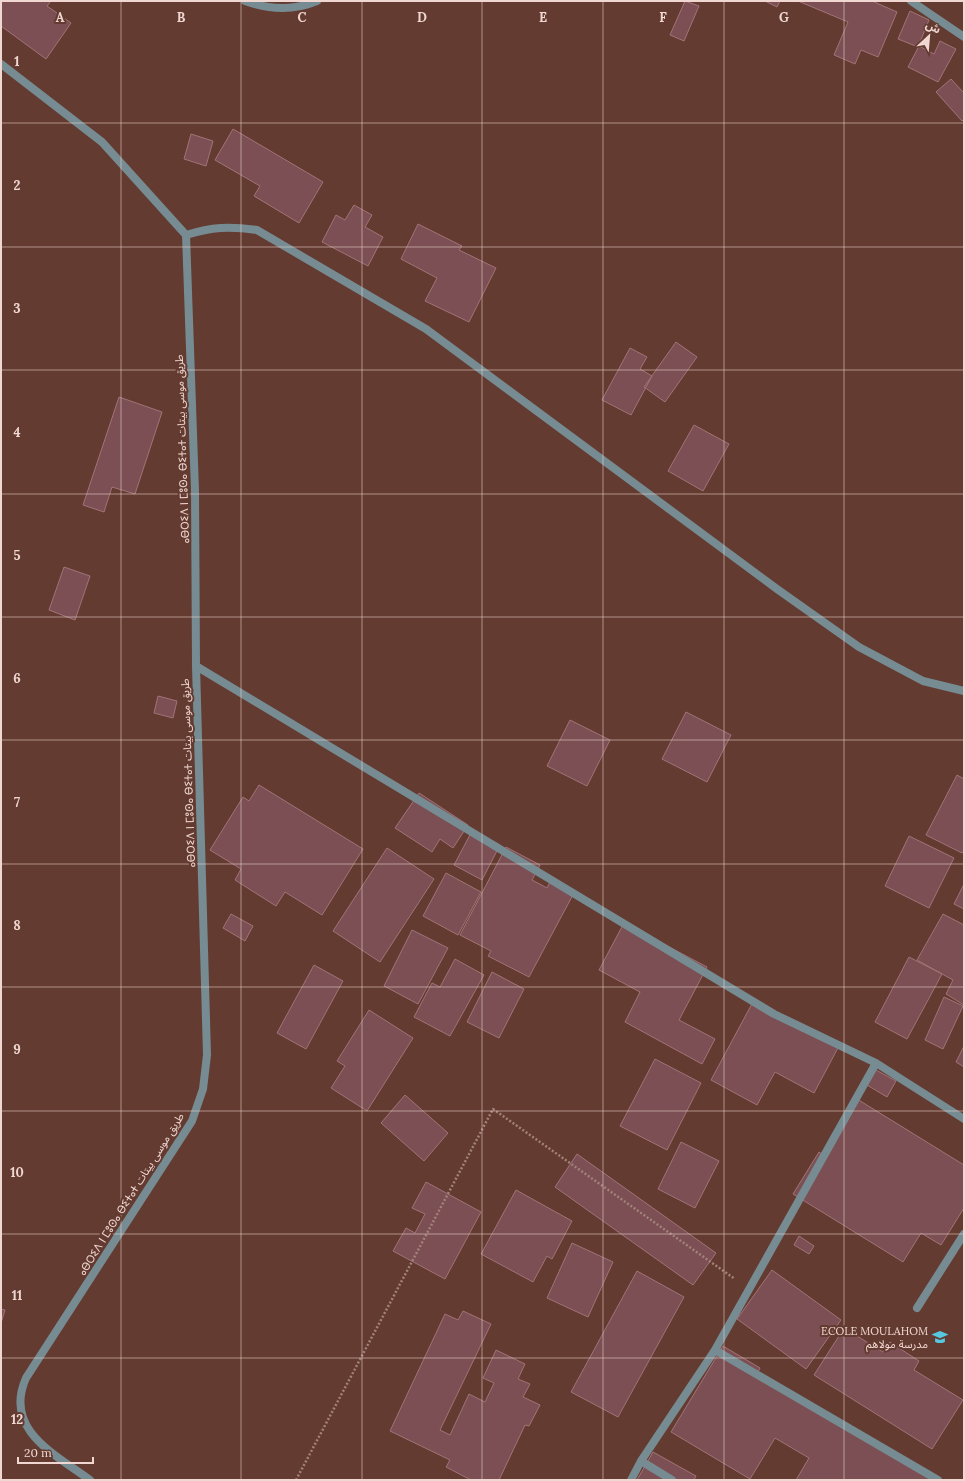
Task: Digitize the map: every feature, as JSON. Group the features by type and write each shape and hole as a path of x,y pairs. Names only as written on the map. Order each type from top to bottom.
{"street":[{"path":"245,1 259,6 290,9 305,6 317,1"},
{"path":"911,1 964,37"},
{"path":"1,64 102,142 186,235 209,228 233,226 257,230 426,329 777,589 859,647 923,681 964,691"},
{"name":"ⴰⴱⵔⵉⴷ ⵏ ⵎⵓⵙⴰ ⴱⵉⵜⴰⵜ طريق موسى بيتات","path":"90,1480 33,1436 22,1419 20,1398 26,1378 192,1121 203,1089 207,1055 196,666 195,490 186,235"},
{"path":"196,666 774,1014 876,1063 964,1119"},
{"path":"630,1480 641,1461 716,1350 876,1063"},
{"path":"918,1308 964,1234"},
{"path":"716,1350 938,1480"},
{"path":"641,1461 672,1480"}],"path":[{"path":"296,1480 493,1109 750,1289"}],"building":[{"path":"1,1 51,1 47,6 71,23 46,59 1,26"},
{"path":"685,1 699,6 684,41 670,35"},
{"path":"765,1 780,1 777,7"},
{"path":"798,1 872,1 897,12 878,57 861,50 855,64 834,55 848,22"},
{"path":"910,11 929,20 918,47 898,39"},
{"path":"940,41 956,49 938,82 908,67 919,46 934,54"},
{"path":"951,79 963,92 964,91 964,119 962,121 936,92"},
{"path":"233,129 323,182 299,223 254,196 260,186 215,160"},
{"path":"191,134 213,141 206,166 184,159"},
{"path":"354,205 372,215 365,227 383,237 368,266 322,242 336,215 345,220"},
{"path":"418,224 462,246 459,250 496,268 469,322 425,301 437,278 401,259"},
{"path":"676,342 697,357 665,402 644,387"},
{"path":"630,348 647,357 640,369 652,376 631,415 602,400"},
{"path":"119,397 162,412 135,494 112,487 104,512 83,505"},
{"path":"694,425 729,444 703,491 668,471"},
{"path":"64,567 90,576 75,620 49,610"},
{"path":"158,696 177,701 173,718 154,713"},
{"path":"686,712 731,735 707,782 662,759"},
{"path":"570,720 610,740 587,786 547,766"},
{"path":"957,775 964,779 964,850 962,853 926,835"},
{"path":"259,785 363,849 322,915 285,892 276,906 235,880 241,869 210,850 243,797 249,801"},
{"path":"419,793 468,825 453,848 440,839 432,852 395,828"},
{"path":"472,831 500,845 482,880 454,865"},
{"path":"909,836 954,858 929,908 885,886"},
{"path":"506,847 540,865 532,880 547,888 552,878 575,891 529,977 488,956 491,951 460,935"},
{"path":"387,848 434,879 380,962 333,931"},
{"path":"446,873 481,892 458,935 423,916"},
{"path":"964,884 964,909 954,904"},
{"path":"231,914 253,926 245,941 223,928"},
{"path":"943,914 964,925 964,1005 946,994 953,980 917,960"},
{"path":"624,923 707,967 679,1020 715,1039 702,1064 625,1022 640,992 599,970"},
{"path":"412,930 448,948 418,1004 384,986"},
{"path":"909,957 942,974 907,1039 875,1022"},
{"path":"455,959 484,975 450,1036 414,1017 432,983 440,987"},
{"path":"314,965 343,981 306,1049 277,1033"},
{"path":"492,972 524,989 499,1038 467,1022"},
{"path":"944,997 963,1006 943,1049 925,1040"},
{"path":"754,1000 839,1046 814,1093 775,1072 757,1105 711,1080"},
{"path":"369,1010 413,1038 367,1111 331,1088 345,1066 337,1061"},
{"path":"964,1046 964,1067 956,1062"},
{"path":"655,1059 701,1083 667,1150 620,1126"},
{"path":"876,1070 896,1081 887,1097 867,1085"},
{"path":"405,1095 448,1133 424,1161 381,1123"},
{"path":"857,1099 964,1165 964,1208 941,1245 921,1233 903,1262 793,1194 819,1152 823,1155"},
{"path":"681,1142 719,1161 695,1208 658,1189"},
{"path":"577,1154 716,1253 693,1285 555,1187"},
{"path":"426,1182 481,1212 445,1279 393,1251 406,1228 415,1233 425,1214 412,1208"},
{"path":"516,1190 572,1221 552,1259 547,1256 533,1282 481,1254"},
{"path":"799,1236 814,1246 809,1254 794,1245"},
{"path":"572,1243 613,1262 588,1317 547,1298"},
{"path":"772,1270 841,1320 806,1369 737,1319"},
{"path":"637,1271 684,1297 618,1417 571,1392"},
{"path":"1,1309 5,1310 1,1323"},
{"path":"463,1311 491,1324 440,1430 450,1435 469,1394 485,1402 494,1383 483,1378 496,1350 525,1364 518,1379 530,1384 523,1397 540,1405 529,1426 525,1425 499,1480 471,1480 446,1467 450,1460 390,1431 445,1314 458,1320"},
{"path":"844,1328 883,1352 890,1342 919,1361 914,1370 963,1400 932,1449 814,1375"},
{"path":"723,1346 760,1368 758,1372 940,1480 796,1480 809,1458 775,1438 750,1479 671,1432"},
{"path":"653,1452 696,1476 694,1480 637,1480"}],"place":[{"name":"ECOLE MOULAHOM مدرسة مولاهم","path":"940,1337"}]}
